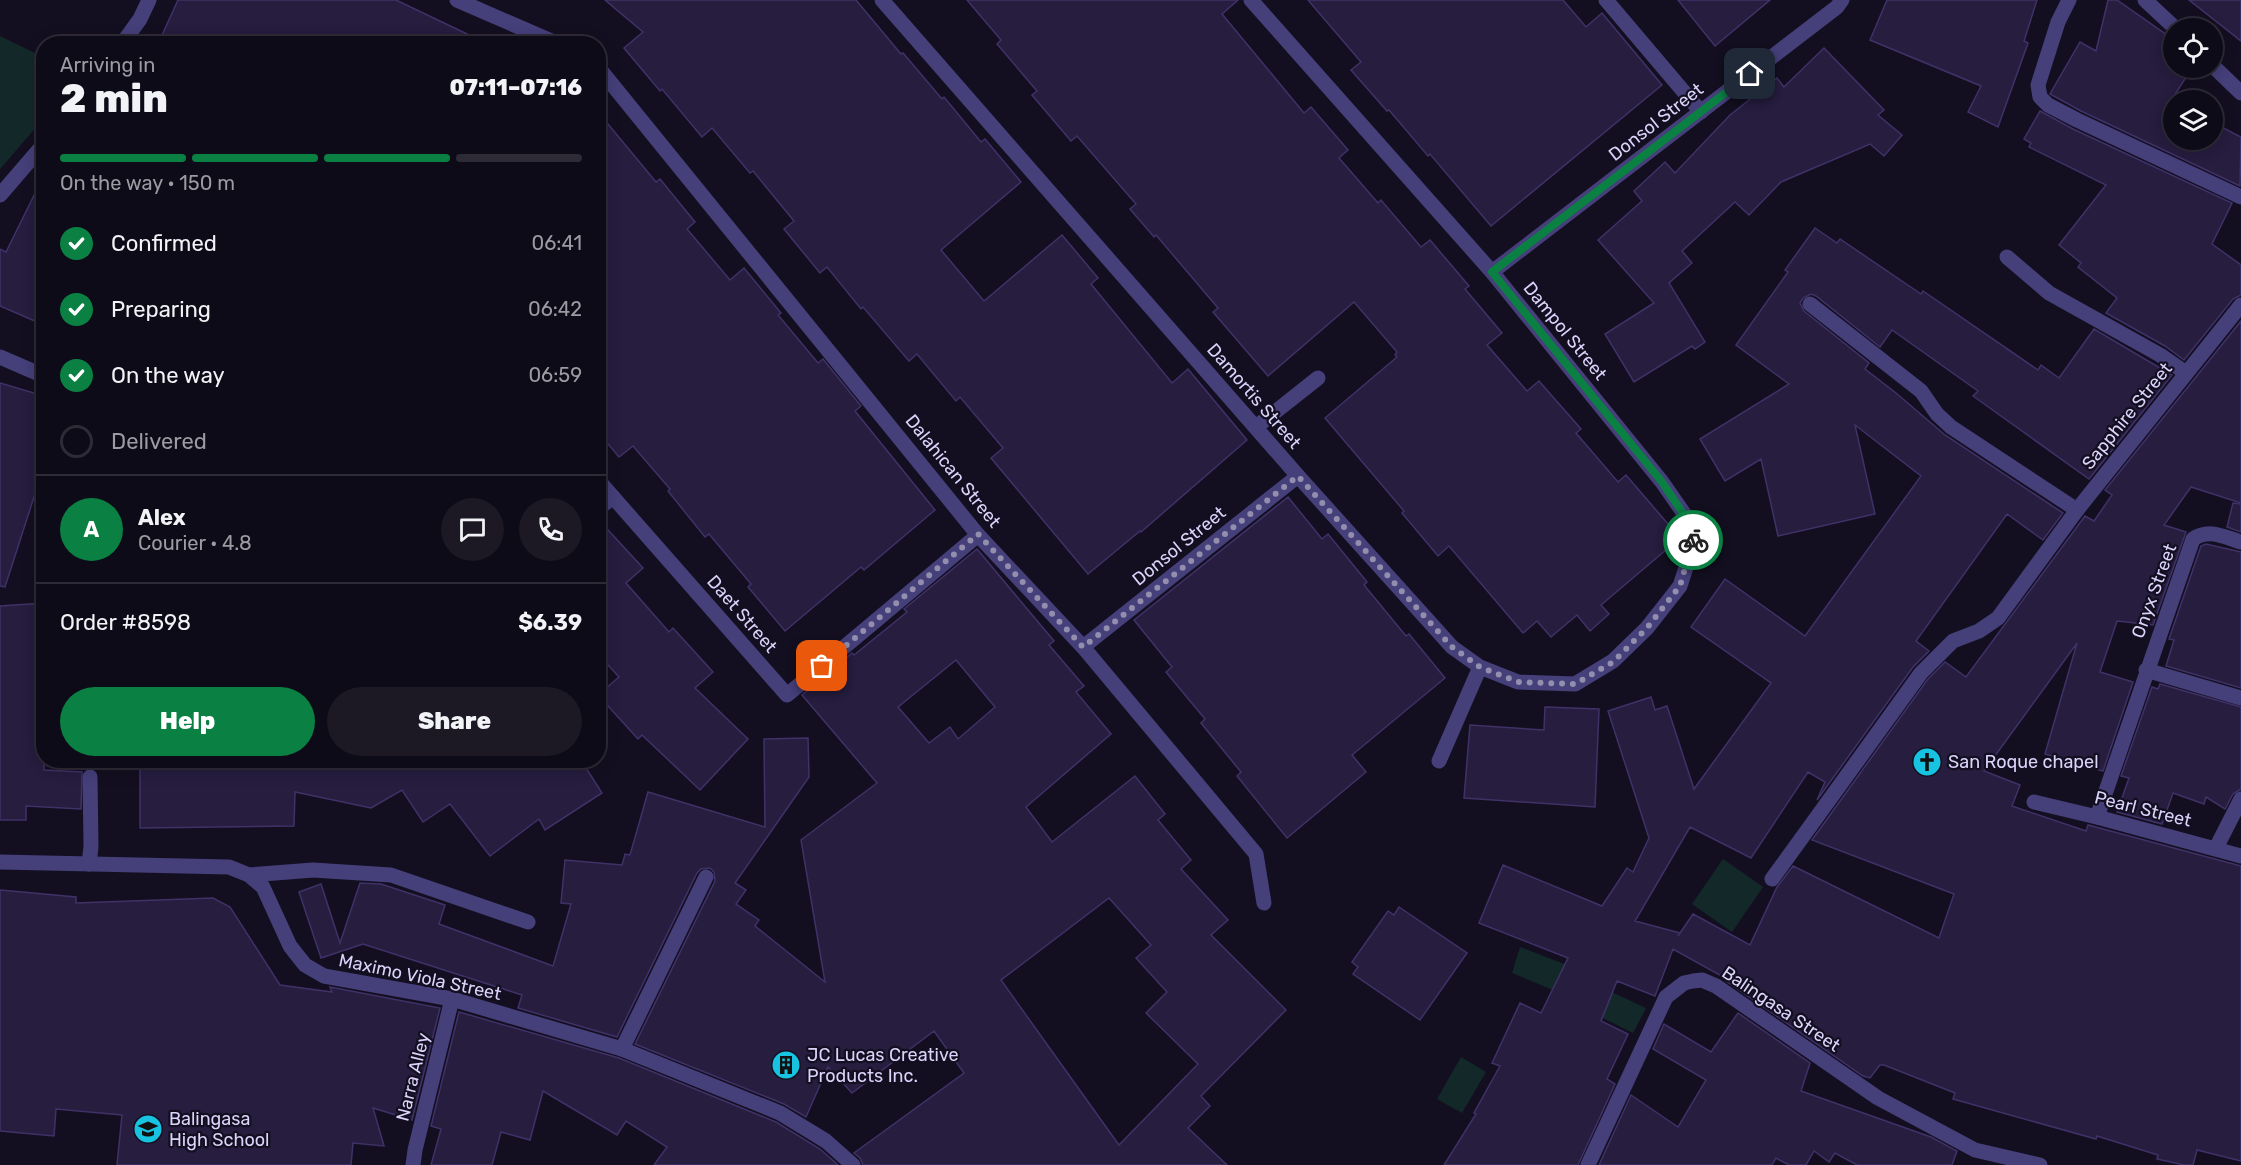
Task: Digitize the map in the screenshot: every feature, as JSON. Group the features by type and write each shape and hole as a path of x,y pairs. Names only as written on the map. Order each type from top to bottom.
{"street":[{"path":"128,36 140,19 149,0"},
{"path":"457,0 540,36"},
{"name":"Damortis Street","path":"882,0 1298,476 1452,647 1480,667 1518,682 1575,684 1613,662 1647,628"},
{"name":"Dampol Street","path":"1251,0 1492,272 1662,482 1684,515 1694,543 1680,586 1647,628"},
{"path":"1606,0 1701,112"},
{"name":"Donsol Street","path":"1492,272 1828,14 1842,0"},
{"path":"2069,0 2058,22 2038,85 2040,98 2048,105 2077,120 2241,197"},
{"path":"2145,0 2164,18"},
{"path":"2223,76 2241,93"},
{"name":"Dalahican Street","path":"606,77 978,534 1083,647 1256,854 1264,903"},
{"path":"0,195 36,153"},
{"path":"2007,257 2049,293 2160,355 2186,373"},
{"path":"1810,304 1921,391 1937,414 1951,427 2077,510"},
{"name":"Sapphire Street","path":"1772,879 1921,673 1953,641 1979,631 1998,618 2077,510 2241,305"},
{"path":"0,357 36,373"},
{"path":"1256,427 1318,378"},
{"name":"Donsol Street","path":"1083,647 1298,476"},
{"name":"Daet Street","path":"606,489 787,695 978,534"},
{"path":"606,503 613,497"},
{"name":"Onyx Street","path":"2097,816 2193,539 2201,534 2211,533 2241,542"},
{"path":"1439,761 1480,667"},
{"path":"2146,670 2241,698"},
{"path":"89,864 91,847 90,777"},
{"path":"2216,848 2241,799"},
{"name":"Pearl Street","path":"2034,802 2097,816 2241,856"},
{"path":"0,862 229,867 249,875 313,870 391,875 528,922"},
{"name":"Maximo Viola Street","path":"249,875 263,887 290,946 305,965 324,976 452,999 622,1049 780,1113 826,1141 853,1165"},
{"path":"622,1049 706,877"},
{"name":"Balingasa Street","path":"1588,1165 1666,998 1684,983 1702,980 1730,995 1878,1098 1975,1150 2040,1165"},
{"name":"Narra Alley","path":"413,1165 452,999"}],"green space":[{"path":"0,36 36,54 36,127 0,169"},
{"path":"1723,859 1763,887 1732,932 1692,904"},
{"path":"1520,947 1590,974 1579,1001 1512,973"},
{"path":"1603,988 1646,1008 1633,1033 1591,1012"},
{"path":"1461,1057 1486,1072 1462,1113 1437,1099"}],"building":[{"path":"178,0 396,0 471,36 162,36"},
{"path":"605,0 856,0 901,54 903,53 942,99 944,97 981,142 985,139 1021,182 941,250 984,301 1062,235 1098,278 1091,284 1172,383 1188,369 1247,440 1141,532 1088,574 991,458 1003,448 960,397 956,401 917,354 909,361 863,307 861,309 827,267 820,273 784,229 794,221 753,171 750,173 712,128 702,137 662,89 660,91 624,48 643,32"},
{"path":"967,0 1238,0 1222,14 1304,113 1311,107 1348,150 1339,158 1378,203 1381,200 1421,247 1430,240 1469,286 1465,289 1502,333 1487,345 1527,391 1539,381 1581,429 1576,433 1618,482 1626,475 1680,538 1601,605 1609,614 1590,631 1577,615 1551,637 1537,621 1523,633 1449,546 1438,556 1402,513 1404,511 1325,418 1397,357 1395,355 1397,352 1354,302 1268,376 1213,312 1218,308 1156,235 1154,237 1130,209 1136,204 1077,136 1071,141 1032,95 1037,91 997,44 1001,40"},
{"path":"1308,0 1563,0 1586,27 1602,13 1662,85 1491,226 1430,154 1428,156 1351,70 1361,62"},
{"path":"1678,0 1770,0 1715,46"},
{"path":"1887,0 2037,0 2024,41 2028,43 1998,127 1968,112 1981,86 1870,40"},
{"path":"2108,0 2117,0 2163,32 2163,78 2186,78 2178,90 2163,90 2163,150 2050,94 2080,42 2096,51"},
{"path":"2189,0 2241,0 2241,41 2223,27 2223,18 2212,18"},
{"path":"1824,48 1884,110 1878,115 1902,135 1884,156 1870,144 1781,182 1749,215 1735,202 1682,251 1692,263 1669,283 1705,342 1695,349 1692,346 1634,382 1605,334 1654,303 1598,240 1642,201 1634,191 1665,162 1675,173 1730,115 1777,78 1784,87"},
{"path":"2040,111 2073,129 2232,203 2212,244 2241,265 2241,295 2233,299 2184,360 2165,346 2106,313 2117,298 2078,267 2081,263 2059,245 2106,185 2029,147 2031,143 2024,139"},
{"path":"606,122 656,182 660,179 695,222 687,229 730,280 744,268 781,313 778,315 818,363 823,359 861,406 855,411 935,510 864,570 861,567 785,631 748,587 751,584 709,534 705,537 668,491 670,489 633,446 619,457 606,442"},
{"path":"2223,128 2241,137 2240,186 2164,150 2223,150"},
{"path":"36,191 36,322 0,306 0,249 6,252"},
{"path":"1815,228 1837,243 1840,239 1921,294 1923,291 2038,370 2041,365 2059,378 2094,329 2172,375 2089,479 1973,396 1978,391 1892,330 1880,347 1816,296 1811,294 1803,298 1800,303 1804,311 1869,363 1865,369 1945,435 2063,513 2043,540 2007,514 1916,641 1929,651 1913,667 1817,800 1825,782 1808,772 1751,858 1690,827 1635,921 1680,933 1678,936 1693,914 1750,945 1777,887 1793,866 1939,938 1954,894 1812,840 1928,679 1945,662 1966,677 2085,516 2094,521 2112,495 2105,490 2241,321 2241,503 2191,487 2164,525 2186,532 2153,625 2117,621 2100,672 2133,682 2103,771 2045,754 2077,643 1984,771 2020,785 2012,806 2086,831 2088,825 2241,866 2241,1161 2197,1150 2193,1165 2157,1159 2158,1155 2097,1136 2096,1139 1953,1099 1955,1093 1884,1065 1880,1065 1870,1078 1863,1076 1726,981 1727,979 1673,949 1655,996 1617,981 1601,1021 1628,1034 1607,1079 1615,1084 1578,1165 1444,1165 1476,1114 1474,1113 1500,1066 1492,1063 1520,1003 1541,1013 1568,958 1479,923 1503,865 1602,906 1627,868 1633,872 1649,838 1608,711 1651,697 1655,710 1667,706 1694,789 1771,683 1691,627 1725,579 1805,636 1921,476 1855,425 1875,514 1778,536 1761,459 1725,481 1700,439 1789,384 1736,345 1788,272 1785,270"},
{"path":"0,383 36,394 36,491 5,587 0,586"},
{"path":"1288,497 1322,539 1328,534 1367,582 1364,585 1406,636 1409,634 1445,678 1352,755 1366,772 1287,838 1237,776 1241,772 1201,723 1205,719 1166,672 1172,667 1134,620"},
{"path":"2233,503 2241,504 2241,532 2227,527"},
{"path":"606,528 643,568 626,583 669,632 673,628 713,672 695,688 748,739 700,790 642,735 638,739 606,704 606,688 619,677 606,663"},
{"path":"2206,544 2241,552 2241,688 2166,666 2174,640 2169,639 2201,546"},
{"path":"977,549 1054,641 1049,645 1084,686 1076,692 1111,734 1026,807 1052,842 1135,776 1165,814 1158,820 1191,860 1181,869 1228,920 1211,935 1286,1010 1201,1096 1210,1106 1188,1128 1227,1165 863,1165 854,1153 964,1073 934,1031 852,1093 828,1067 806,1117 784,1104 635,1044 715,881 714,872 710,868 701,869 697,873 617,1037 518,1008 522,995 363,944 321,958 299,892 321,884 340,943 360,883 381,884 445,905 439,924 553,966 571,904 561,903 565,860 622,865 625,854 630,855 648,792 765,827 764,739 808,738 809,777 735,883 746,890 736,904 759,920 755,926 825,982 801,840 877,783 802,695 852,653 854,655 907,612 904,609","holes":["956,660 995,707 958,739 950,727 929,743 898,707","1109,898 1151,945 1136,958 1167,992 1146,1013 1198,1064 1119,1145 1001,980"]},
{"path":"36,604 36,768 82,772 81,809 26,806 26,820 0,820 0,606"},
{"path":"2160,684 2241,707 2241,789 2233,794 2225,809 2206,797 2204,804 2173,793 2162,824 2117,812 2129,778 2121,776 2152,687 2158,689"},
{"path":"1545,707 1599,709 1595,807 1464,798 1470,725 1544,730"},
{"path":"140,768 586,768 602,793 545,830 539,819 490,856 450,804 423,822 402,790 371,808 295,792 294,826 140,828"},
{"path":"0,890 76,897 76,903 213,898 230,907 280,985 332,992 330,987 440,1008 412,1120 373,1108 384,1146 353,1143 351,1165 117,1165 122,1115 56,1109 54,1136 0,1131"},
{"path":"1399,907 1467,953 1420,1020 1353,974 1358,967 1352,962 1388,911 1394,915"},
{"path":"459,1012 619,1058 776,1122 820,1149 838,1165 654,1165 667,1147 626,1121 617,1135 543,1091 530,1140 501,1132 492,1165 431,1165 441,1129 431,1126"},
{"path":"1738,1013 1810,1063 1801,1091 1931,1137 1957,1151 1952,1165 1857,1165 1835,1153 1829,1162 1814,1151 1806,1165 1789,1165 1776,1158 1772,1165 1599,1165 1631,1095 1678,1127 1706,1080 1653,1049 1664,1024 1711,1052"}],"way so far":[{"path":"822,666 978,534 1083,647 1298,476 1452,647 1480,667 1518,682 1575,684 1613,662 1647,628 1680,586 1693,540"}],"place":[{"name":"San Roque chapel","path":"1927,762"},
{"name":"JC Lucas Creative Products Inc.","path":"786,1065"},
{"name":"Balingasa High School","path":"148,1129"}],"route":[{"path":"1693,540 1684,515 1662,482 1492,272 1750,74"}]}
